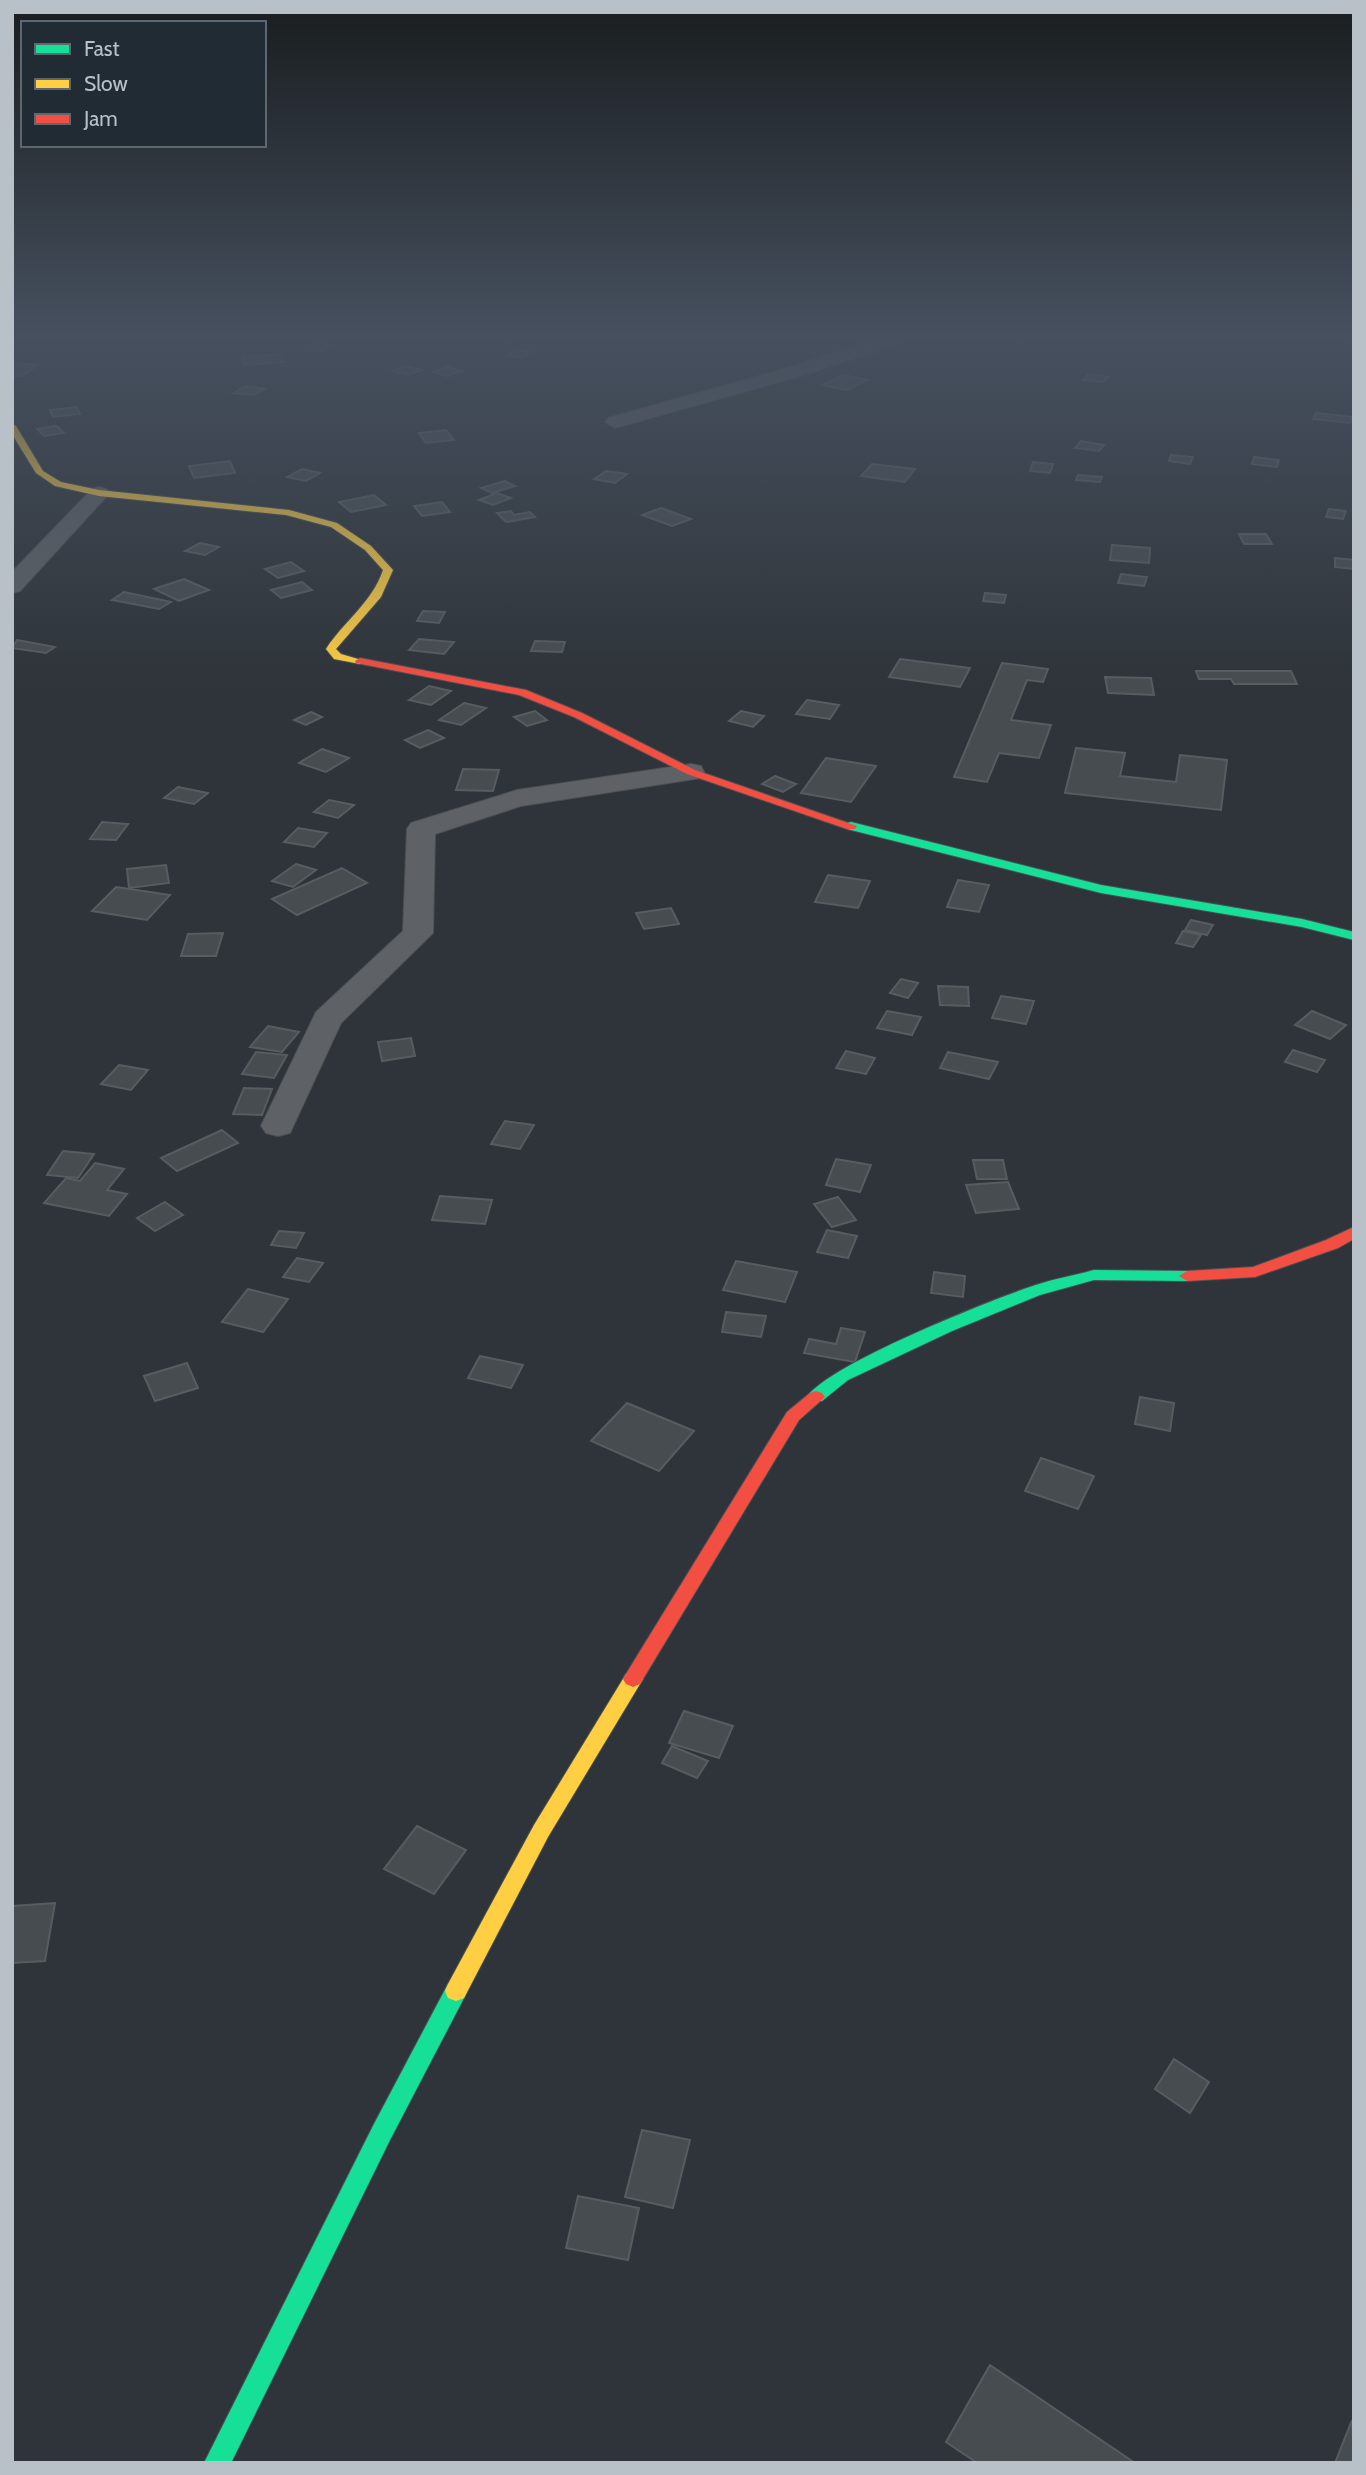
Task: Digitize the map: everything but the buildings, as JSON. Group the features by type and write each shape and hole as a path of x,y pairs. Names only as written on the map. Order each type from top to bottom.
{"street":[{"path":"29,454 40,473 58,484 99,493 286,512 334,526 368,548 388,570 382,591 337,636 331,649 338,657 522,692 578,715 691,772 844,824 1101,889 1302,923 1354,936"},
{"path":"12,586 99,493"},
{"path":"278,1126 327,1019 418,933 421,829 517,797 691,772"},
{"path":"217,2463 382,2132 541,1831 793,1416 842,1376 946,1327 1034,1291 1094,1275 1183,1276 1255,1272 1332,1244 1354,1232"}],"traffic: fast":[{"path":"851,826 1101,889 1302,923 1354,936"},
{"path":"816,1397 842,1376 946,1327 1034,1291 1094,1275 1187,1276"},
{"path":"217,2463 382,2132 456,1991"}],"traffic: slow":[{"path":"29,454 40,473 58,484 99,493 286,512 334,525 368,548 388,570 377,595 346,628 331,649 338,657 360,661"},
{"path":"456,1991 541,1831 633,1679"}],"traffic: jam":[{"path":"360,661 522,692 578,715 691,772 851,826"},
{"path":"1187,1276 1255,1272 1332,1244 1354,1232"},
{"path":"633,1679 793,1416 816,1397"}]}
